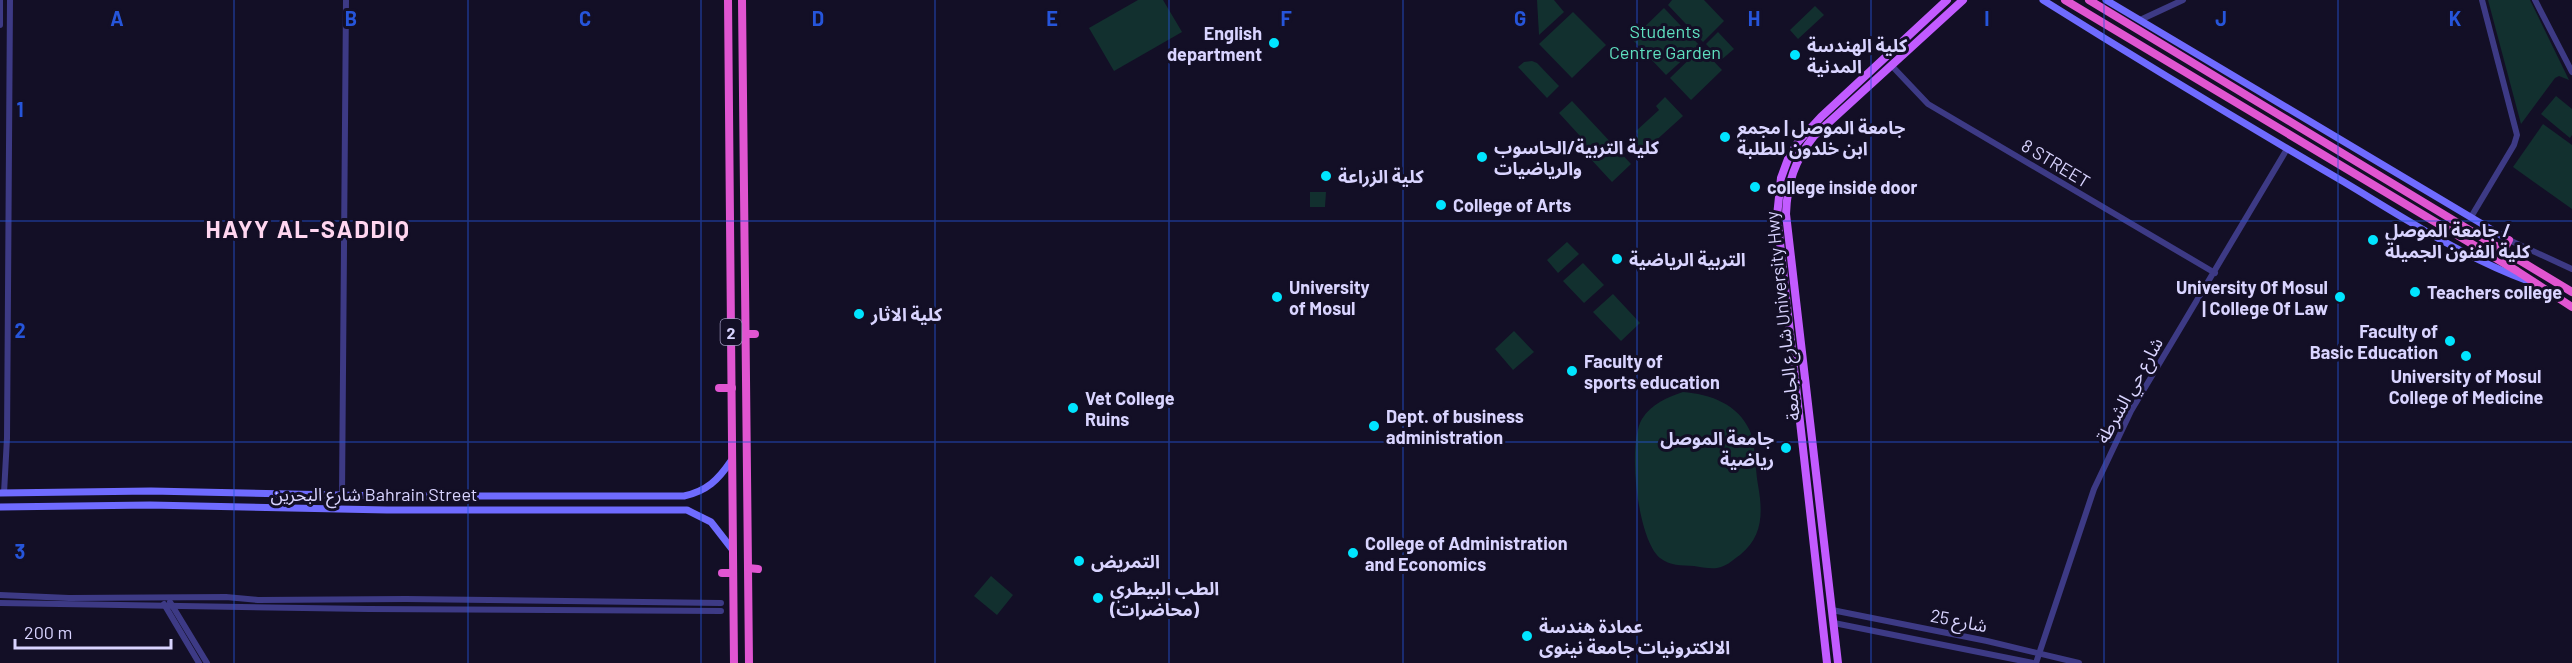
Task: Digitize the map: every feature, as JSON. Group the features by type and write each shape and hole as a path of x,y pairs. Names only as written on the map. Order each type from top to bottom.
{"highway":[{"name":"2","path":"728,0 734,663"},
{"name":"2","path":"742,0 743,216 750,334 748,663"},
{"path":"2064,0 2572,307"},
{"path":"2089,0 2572,292"},
{"path":"730,216 743,216"},
{"path":"2504,250 2509,240"},
{"path":"719,388 732,388"},
{"path":"748,568 758,569"},
{"path":"722,573 733,573"}],"main road":[{"name":"شارع الجامعة University Hwy","path":"1827,663 1777,216 1781,178 1798,142 1821,117 1947,0"},
{"name":"شارع الجامعة University Hwy","path":"1838,663 1786,214 1789,182 1802,152 1814,136 1964,0"},
{"path":"2043,0 2287,149 2487,266 2533,283"},
{"path":"2106,0 2509,240"},
{"path":"1794,377 1804,376"},
{"name":"شارع البحرين Bahrain Street","path":"2,493 188,492 684,496 696,493 713,484 731,461"},
{"path":"188,492 189,507"},
{"name":"شارع البحرين Bahrain Street","path":"0,507 687,510 711,522 732,549"}],"street":[{"path":"0,0 0,26"},
{"path":"2,493 7,438 10,0"},
{"path":"342,495 346,0"},
{"path":"2140,20 2182,0"},
{"path":"2471,218 2514,145 2517,135 2482,0"},
{"path":"2535,0 2572,72"},
{"name":"8 STREET","path":"1891,65 1928,104 2215,273"},
{"path":"0,99 9,99"},
{"name":"شارع حي الشرطة","path":"2035,663 2099,478 2139,395 2215,273 2287,149"},
{"path":"2509,240 2572,269"},
{"path":"0,594 38,597 167,601 337,608 524,610 721,607 338,600 167,601 38,604 0,603"},
{"path":"38,597 38,604"},
{"path":"337,608 338,600"},
{"path":"167,601 199,663"},
{"path":"167,601 207,663"},
{"path":"524,602 524,610"},
{"name":"شارع 25","path":"1832,610 2079,663"},
{"name":"شارع 25","path":"1834,623 2035,663"}],"green space":[{"path":"1138,0 1163,0 1182,32 1114,71 1089,28"},
{"path":"1537,0 1554,0 1564,12 1539,35"},
{"name":"Students Centre Garden","path":"1672,0 1704,0 1724,21 1703,42 1668,5"},
{"path":"2488,0 2530,0 2569,80 2559,76 2555,78 2521,124"},
{"path":"1815,6 1824,15 1798,39 1790,30"},
{"name":"Students Centre Garden","path":"1664,8 1699,45 1666,75 1632,39"},
{"path":"1573,12 1606,45 1572,78 1539,44"},
{"name":"Students Centre Garden","path":"1718,32 1734,49 1721,60 1706,44"},
{"name":"Students Centre Garden","path":"1701,48 1722,70 1691,100 1670,78"},
{"path":"1524,62 1537,63 1559,86 1547,98 1518,67"},
{"path":"2556,96 2572,109 2570,138 2541,114"},
{"name":"Students Centre Garden","path":"1665,97 1683,116 1642,153 1631,141 1638,135 1636,131 1659,110 1656,106"},
{"path":"1572,101 1631,164 1612,182 1576,143 1581,137 1559,113"},
{"path":"2543,124 2572,145 2572,209 2513,167"},
{"path":"1310,192 1326,192 1325,207 1310,207"},
{"path":"1567,242 1579,254 1558,273 1547,260"},
{"path":"1583,263 1604,285 1584,303 1563,281"},
{"path":"1613,294 1640,323 1621,341 1593,312"},
{"path":"1514,331 1534,352 1513,370 1495,349"},
{"path":"1683,392 1713,398 1731,407 1745,422 1753,444 1761,505 1760,523 1748,548 1726,565 1718,568 1676,565 1660,558 1652,548 1645,532 1640,512 1635,448 1642,419 1655,405"},
{"path":"991,576 1013,595 997,615 974,596"}],"place":[{"name":"English department","path":"1274,43"},
{"name":"كلية الهندسة المدنية","path":"1795,55"},
{"name":"جامعة الموصل | مجمع ابن خلدون للطلبة","path":"1725,137"},
{"name":"كلية التربية/الحاسوب والرياضيات","path":"1482,157"},
{"name":"كلية الزراعة","path":"1326,176"},
{"name":"college inside door","path":"1755,187"},
{"name":"College of Arts","path":"1441,205"},
{"name":"جامعة الموصل / كلية الفنون الجميلة","path":"2373,240"},
{"name":"التربية الرياضية","path":"1617,259"},
{"name":"Teachers college","path":"2415,292"},
{"name":"University of Mosul","path":"1277,297"},
{"name":"University Of Mosul | College Of Law","path":"2340,297"},
{"name":"كلية الاثار","path":"859,314"},
{"name":"Faculty of Basic Education","path":"2450,341"},
{"name":"University of Mosul College of Medicine","path":"2466,356"},
{"name":"Faculty of sports education","path":"1572,371"},
{"name":"Vet College Ruins","path":"1073,408"},
{"name":"Dept. of business administration","path":"1374,426"},
{"name":"جامعة الموصل رياضية","path":"1786,448"},
{"name":"College of Administration and Economics","path":"1353,553"},
{"name":"التمريض","path":"1079,561"},
{"name":"الطب البيطري (محاضرات)","path":"1098,598"},
{"name":"عمادة هندسة الالكترونيات جامعة نينوى","path":"1527,636"}],"district":[{"name":"HAYY AL-SADDIQ","path":"308,228"}]}
